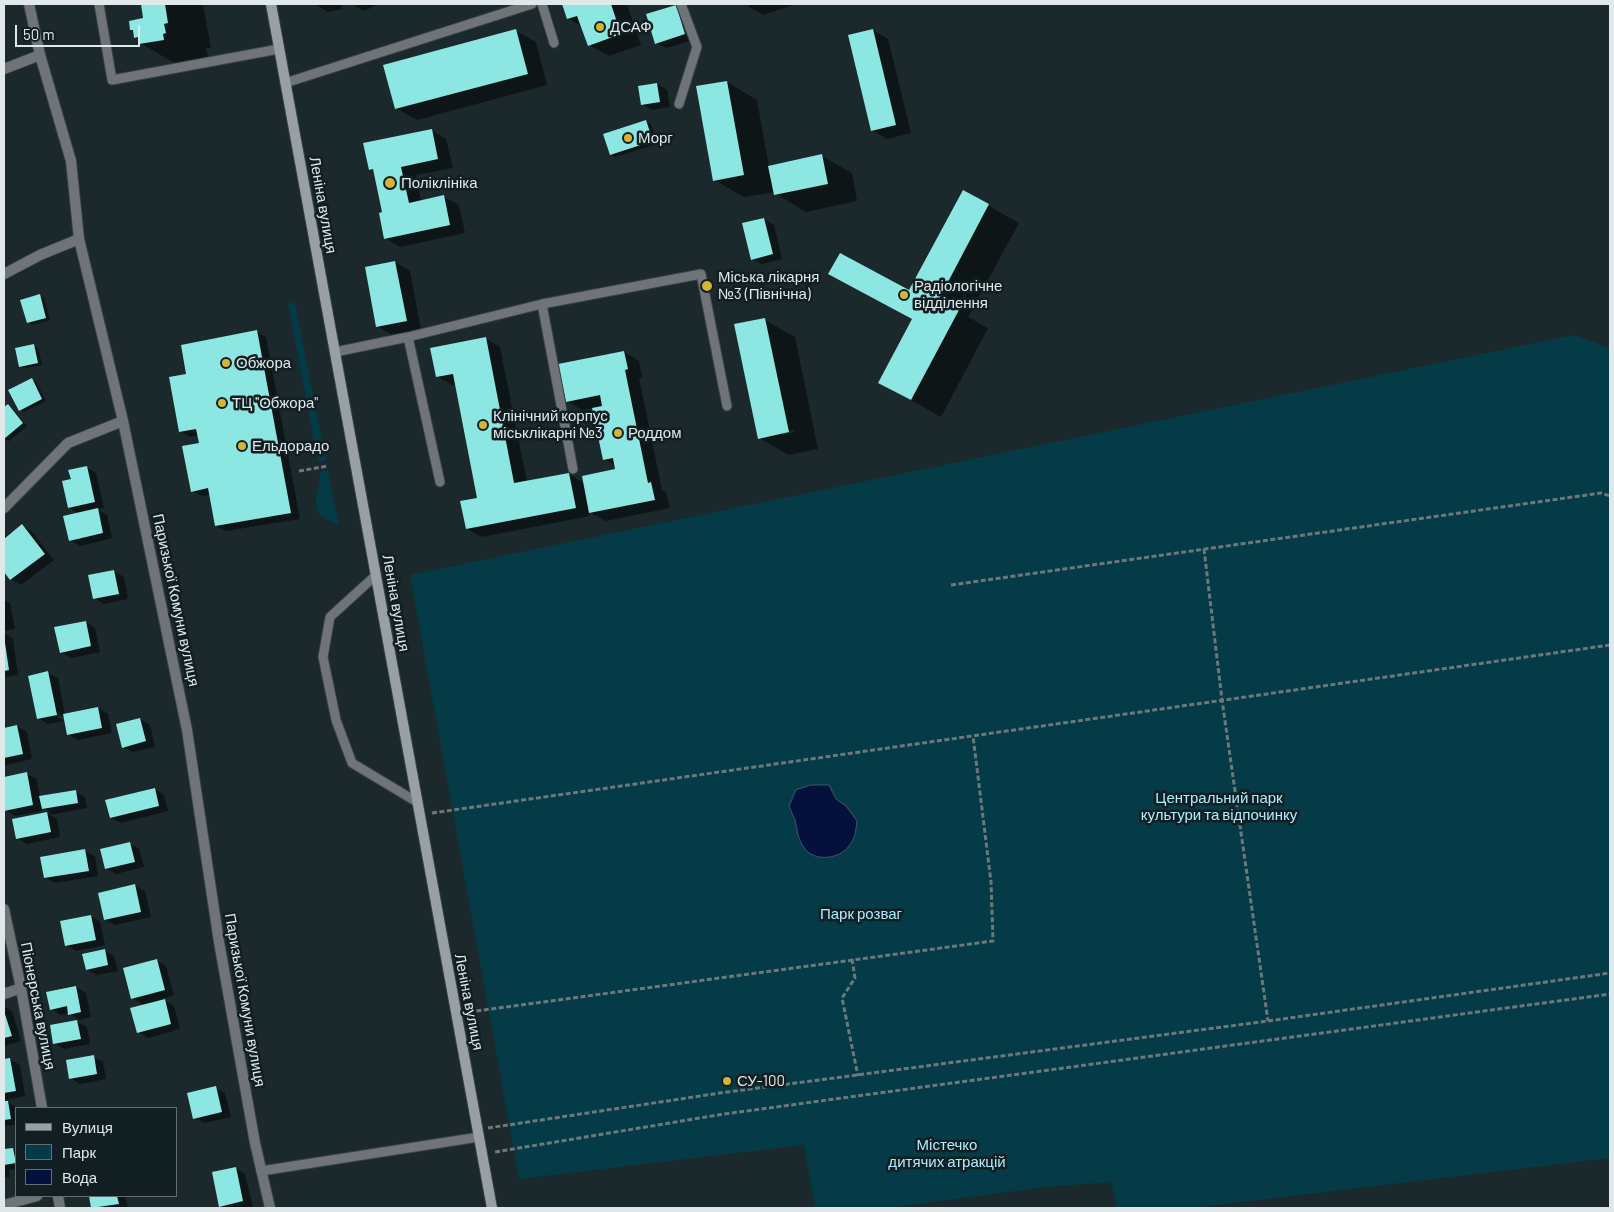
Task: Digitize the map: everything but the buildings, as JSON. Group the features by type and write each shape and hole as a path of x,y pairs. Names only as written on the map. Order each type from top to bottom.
{"main road":[{"name":"Леніна вулиця","path":"271,4 492,1208"}],"street":[{"name":"Паризької Комуни вулиця","path":"29,4 40,56 71,161 79,239 123,421 187,730 219,942 261,1171 270,1208"},
{"path":"4,69 40,56"},
{"path":"4,274 40,254 79,239"},
{"path":"4,508 68,443 123,421"},
{"name":"Піонерська вулиця","path":"4,909 21,988 42,1107"},
{"path":"4,994 21,988"},
{"path":"4,1205 33,1197"}],"lane":[{"path":"99,4 112,80 279,49"},
{"path":"285,84 532,4"},
{"path":"542,4 554,43"},
{"path":"679,104 697,47 681,4"},
{"path":"335,352 408,337 542,304 701,274 727,406"},
{"path":"542,304 573,469"},
{"path":"408,337 440,482"},
{"path":"375,576 330,617 323,657 336,720 352,762 417,802"},
{"path":"261,1171 478,1133"}],"path":[{"path":"300,471 328,466"},
{"path":"951,585 1601,493 1610,496"},
{"path":"1204,549 1222,700 1268,1021"},
{"path":"419,815 1610,645"},
{"path":"456,1014 993,941 991,882 973,736"},
{"path":"852,959 855,978 842,998 858,1076"},
{"path":"478,1133 720,1093 1268,1021 1610,973"},
{"path":"482,1154 724,1114 1610,994"}],"green space":[{"path":"295,302 326,460 318,462 288,304"},
{"name":"Центральний парк культури та відпочинку","path":"1574,335 1610,348 1610,1158 1191,1208 1117,1208 1111,1182 1046,1187 887,1208 815,1208 804,1145 519,1179 410,575"},
{"path":"328,470 339,525 328,520 317,510 316,498 320,472"}],"water":[{"path":"811,785 829,785 836,799 846,806 857,821 851,843 840,854 827,857 815,856 805,849 799,838 795,820 789,806 796,790"}],"place":[{"name":"ДСАФ","path":"600,27"},
{"name":"Морг","path":"628,138"},
{"name":"Поліклініка","path":"390,183"},
{"name":"Міська лікарня №3 (Північна)","path":"707,286"},
{"name":"Радіологічне відділення","path":"904,295"},
{"name":"Обжора","path":"226,363"},
{"name":"ТЦ \"Обжора\"","path":"222,403"},
{"name":"Клінічний корпус міськлікарні №3","path":"483,425"},
{"name":"Роддом","path":"618,433"},
{"name":"Ельдорадо","path":"242,446"},
{"name":"СУ-100","path":"727,1081"}],"park label":[{"name":"Парк розваг","path":"861,914"},
{"name":"Містечко дитячих атракцій","path":"947,1154"}]}
